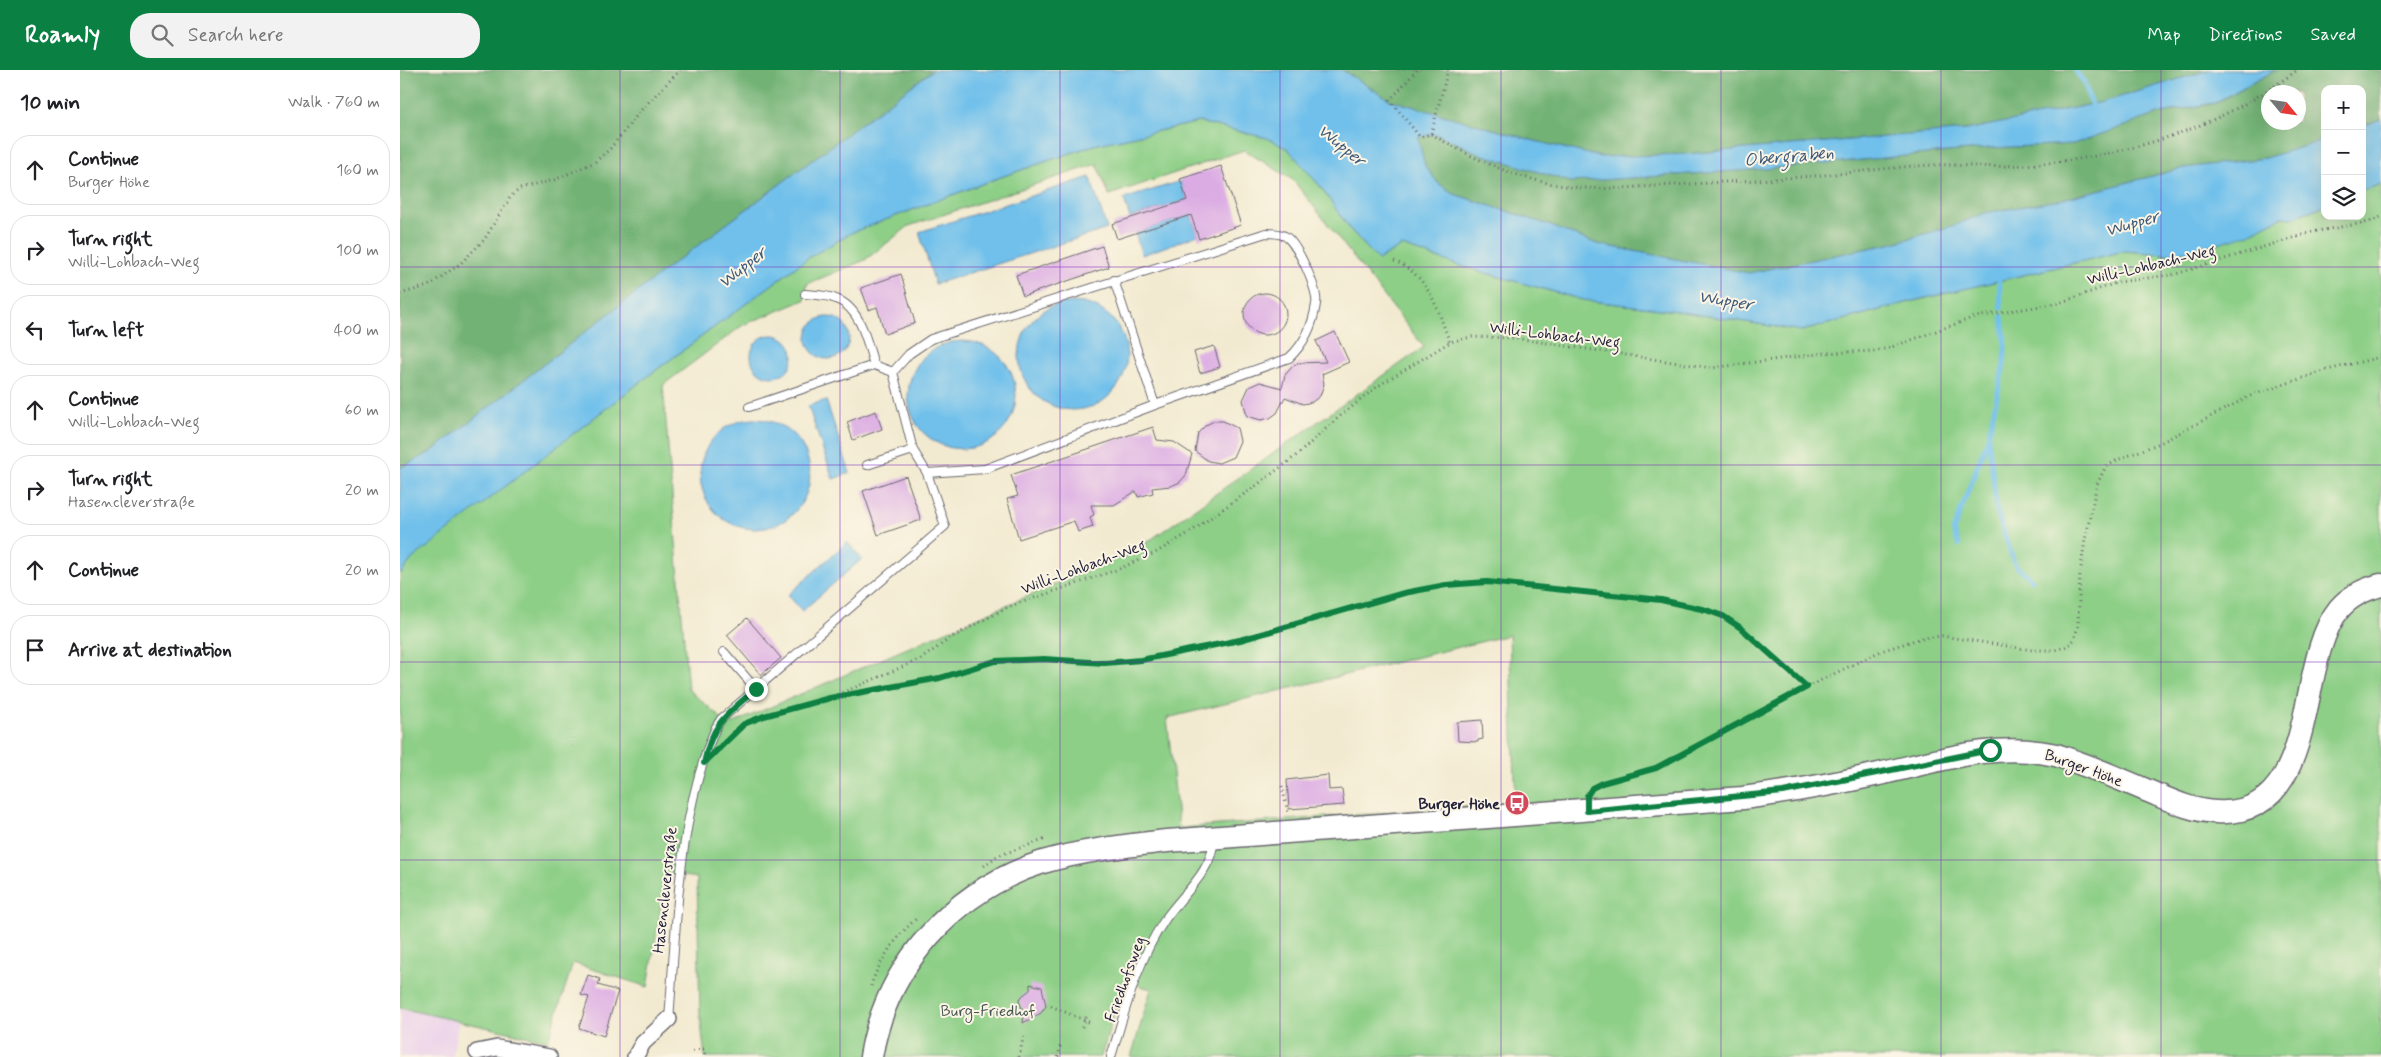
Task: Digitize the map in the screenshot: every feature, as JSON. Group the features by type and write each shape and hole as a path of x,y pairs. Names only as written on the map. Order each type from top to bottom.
{"main road":[{"name":"Burger Höhe","path":"871,1057 877,1029 894,985 910,959 938,925 976,895 1026,869 1059,858 1107,848 1213,838 1587,811 1783,792 1975,753 2017,749 2037,750 2068,759 2198,809 2218,812 2242,809 2257,803 2273,791 2285,775 2298,740 2322,647 2334,618 2351,598 2381,585"}],"street":[{"name":"Hasencleverstraße","path":"635,1057 643,1044 669,1019"},
{"path":"478,1052 497,1048 549,1057"}],"lane":[{"path":"893,372 909,354 931,339 1266,233 1285,236 1293,243 1317,294 1309,330 1301,346 1289,358 1155,405 984,469 927,474"},
{"path":"1114,280 1155,405"},
{"path":"805,294 836,298 851,308 867,339 874,365"},
{"path":"749,407 874,365 893,372"},
{"path":"724,652 756,689 945,526 927,474 913,450 893,372"},
{"path":"867,465 913,450"},
{"name":"Hasencleverstraße","path":"669,1019 684,847 689,817 712,737 721,719 756,689"},
{"name":"Friedhofsweg","path":"1111,1057 1134,984 1150,944 1164,920 1208,861 1212,851 1213,838"}],"path":[{"path":"400,294 428,286 460,264 484,240 510,196 520,189 577,172 595,162 609,150 644,108 680,70"},
{"path":"1417,70 1390,100 1420,137 1431,134 1467,155 1518,175 1565,186 1613,189 1727,183 1933,165 1982,167 2030,165 2121,150 2216,119 2253,100 2296,70"},
{"path":"1431,134 1448,70"},
{"name":"Willi-Lohbach-Weg","path":"704,763 744,724 764,716 830,698 920,659 952,637 1008,607 1119,569 1155,553 1192,531 1254,487 1309,445 1339,417 1378,386 1450,342 1471,337 1506,338 1712,368 1824,353 1874,351 1889,348 1975,317 2059,302 2119,282 2176,274 2312,232 2369,222 2381,217"},
{"path":"1394,261 1414,272 1430,291 1450,342"},
{"path":"1587,811 1587,796 1592,788 1602,783 1656,768 1807,687 1881,651 1922,638 1942,636 2032,650 2055,650 2068,646 2074,640 2078,626 2080,574 2085,540 2097,484 2105,468 2117,460 2160,443 2252,395 2327,370 2381,357"},
{"path":"830,698 940,678 995,661 1044,659 1105,663 1141,660 1240,640 1395,595 1446,585 1487,582 1661,600 1706,610 1723,616 1741,628 1807,687"},
{"path":"1282,786 1289,819"},
{"path":"1051,1006 1092,1023"},
{"path":"1082,1027 1087,1015"},
{"path":"1019,1057 1024,1034"},
{"path":"1058,1057 1061,1043"},
{"path":"693,1050 704,1049 705,1057"}],"shaded area":[{"path":"400,1008 459,1020 452,1057 400,1057"}],"green space":[{"path":"400,70 933,70 669,267 431,452 400,468"},
{"path":"1342,70 2209,70 2103,102 1966,130 1686,154 1601,157 1535,141 1390,100"},
{"path":"2276,70 2381,70 2381,119 2366,125 2366,85 2321,85 2321,141 2265,158 2184,168 2059,200 1985,213 1955,225 1894,243 1749,273 1597,244 1543,223 1454,194 1438,183 1425,166 1417,138 1431,134 1439,135 1480,154 1571,182 1765,169 1990,148 2073,144 2161,113 2215,103"},
{"name":"Burg-Friedhof","path":"1199,122 1267,138 1288,148 1320,186 1349,228 1378,260 1402,246 1464,267 1583,300 1677,311 1802,331 1913,301 2125,251 2165,254 2249,234 2282,217 2292,218 2321,207 2321,220 2366,220 2366,190 2381,184 2381,1057 1131,1057 1151,989 1124,981 1101,1057 705,1057 700,1015 697,878 666,873 648,987 573,963 548,1041 400,1008 400,575 411,559 640,382 808,258 853,232 995,179 1094,145","holes":["1244,150 1293,180 1424,347 1139,548 729,725 688,689 663,385 743,325 805,300 807,284 865,260 909,226 1097,164 1109,195","1509,635 1516,803 1179,828 1167,718"]}],"water":[{"path":"933,70 1342,70 1390,100 1535,141 1601,157 1686,154 1966,130 2103,102 2209,70 2276,70 2214,103 2161,113 2073,144 1990,148 1765,169 1571,182 1480,154 1439,135 1431,134 1418,138 1425,166 1438,183 1454,194 1543,223 1597,244 1749,273 1894,243 1955,225 1985,213 2059,200 2184,168 2265,158 2321,141 2321,207 2292,218 2282,217 2249,234 2191,251 2165,254 2125,251 1913,301 1802,331 1677,311 1583,300 1464,267 1402,246 1378,260 1349,228 1320,186 1288,149 1267,138 1199,122 1094,145 995,179 853,232 808,258 640,382 412,559 400,575 400,468 431,452 669,267"},
{"path":"2381,119 2381,184 2366,190 2366,130 2366,125"},
{"path":"1090,177 1107,229 935,284 919,232"},
{"path":"1181,181 1187,200 1130,218 1124,199"},
{"path":"1191,215 1198,235 1142,255 1135,233"},
{"path":"1073,302 1094,306 1111,318 1123,335 1127,356 1123,377 1111,394 1094,406 1073,410 1052,406 1035,394 1023,377 1019,356 1023,335 1035,318 1052,306"},
{"path":"832,317 840,320 846,326 849,338 846,350 840,356 824,359 816,356 810,350 807,334 810,326 816,320"},
{"path":"776,335 784,338 790,344 793,356 790,368 784,374 768,377 760,374 754,368 751,352 754,344 760,338"},
{"path":"962,341 983,345 1000,357 1012,374 1016,395 1012,416 1000,433 983,445 962,449 941,445 924,433 912,416 908,395 912,374 924,357 941,345"},
{"path":"826,400 850,473 833,479 808,406"},
{"path":"755,419 776,423 794,435 806,453 810,474 806,495 794,513 776,525 755,529 734,525 716,513 704,495 700,474 704,453 716,435 734,423"},
{"path":"847,542 862,559 802,611 788,595"}],"building":[{"path":"1221,166 1241,225 1199,239 1191,215 1117,239 1112,224 1187,200 1180,179"},
{"path":"1102,246 1109,267 1023,296 1016,275"},
{"path":"901,274 915,323 885,334 877,307 869,310 861,288"},
{"path":"1269,293 1277,296 1283,302 1286,314 1283,326 1277,332 1261,335 1253,332 1247,326 1244,310 1247,302 1253,296"},
{"path":"1335,332 1349,362 1322,374 1324,384 1320,396 1312,402 1303,404 1285,397 1277,413 1270,418 1261,420 1247,416 1243,400 1249,387 1260,382 1282,388 1285,375 1293,366 1299,363 1326,362 1316,341"},
{"path":"1214,346 1220,367 1200,373 1194,352"},
{"path":"876,411 882,429 853,440 847,422"},
{"path":"1214,421 1223,421 1237,428 1240,441 1233,457 1219,463 1208,461 1195,451 1198,433 1206,425"},
{"path":"1153,427 1157,440 1174,442 1192,454 1186,475 1180,482 1171,486 1152,488 1153,493 1138,497 1136,491 1114,505 1091,505 1094,515 1090,517 1093,527 1078,532 1074,521 1019,539 1007,499 1018,496 1011,475"},
{"path":"906,476 921,520 878,535 863,491"},
{"path":"747,618 781,658 761,675 727,635"},
{"path":"1482,720 1483,739 1478,740 1478,742 1458,741 1457,722"},
{"path":"1328,775 1329,790 1342,789 1344,805 1289,809 1287,780"},
{"path":"588,975 600,979 598,985 618,991 604,1036 579,1028 589,997 581,995"},
{"path":"1030,984 1042,987 1046,1006 1041,1013 1023,1023 1024,1013 1019,1001 1030,990"}],"waterway":[{"path":"2075,70 2084,82 2093,110"},
{"path":"1999,275 2001,307"},
{"path":"2002,316 2005,344 2004,364 1988,437 1997,512 2015,565 2032,580"},
{"path":"1959,545 1953,531 1988,438"}],"place":[{"name":"Burger Höhe","path":"1517,803"}],"route":[{"path":"756,689 721,719 712,737 704,763 744,724 764,716 830,698 940,678 995,661 1044,659 1123,663 1141,660 1240,640 1404,593 1446,585 1502,582 1523,586 1616,594 1683,603 1706,610 1723,616 1741,628 1807,687 1656,768 1621,776 1592,788 1587,796 1587,811 1743,798 1806,789 1990,750"}],"water label":[{"name":"Wupper","path":"1342,145"},
{"name":"Obergraben","path":"1789,156"},
{"name":"Wupper","path":"2132,223"},
{"name":"Wupper","path":"742,267"},
{"name":"Wupper","path":"1726,300"}]}
